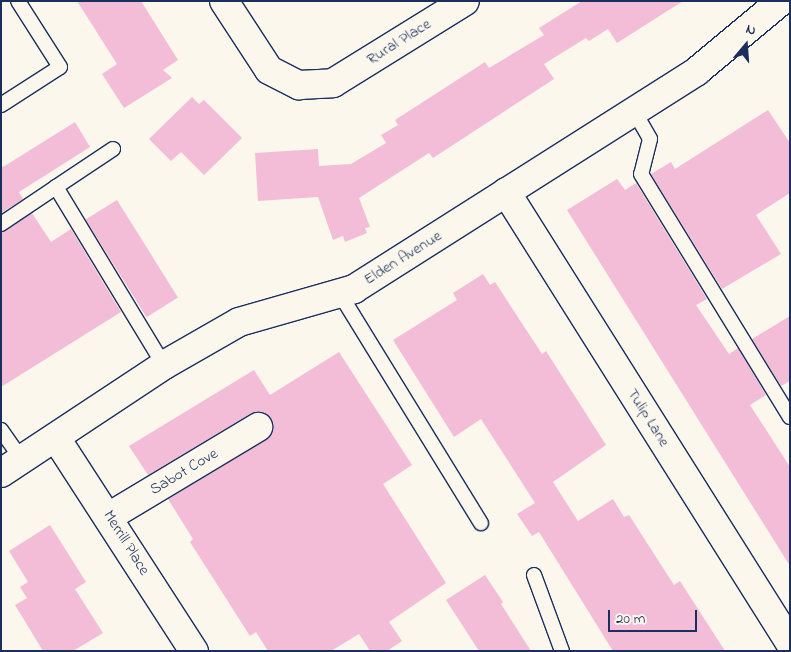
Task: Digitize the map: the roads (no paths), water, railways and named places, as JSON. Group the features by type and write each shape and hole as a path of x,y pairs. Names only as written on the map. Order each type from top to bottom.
{"street":[{"name":"Rural Place","path":"224,1 269,70 299,85 332,84 465,1"},
{"name":"Elden Avenue","path":"12,466 164,365 239,322 354,289 697,71 781,1"},
{"name":"Tulip Lane","path":"506,192 787,634"},
{"name":"Sabot Cove","path":"110,516 258,427"},
{"name":"Merrill Place","path":"56,438 110,516 194,651"}],"lane":[{"path":"1,105 60,67 18,1"},
{"path":"634,111 650,138 642,174 790,417"},
{"path":"1,224 113,149"},
{"path":"56,187 164,365"},
{"path":"340,294 481,523"},
{"path":"1,430 12,466"},
{"path":"534,575 562,651"}]}
